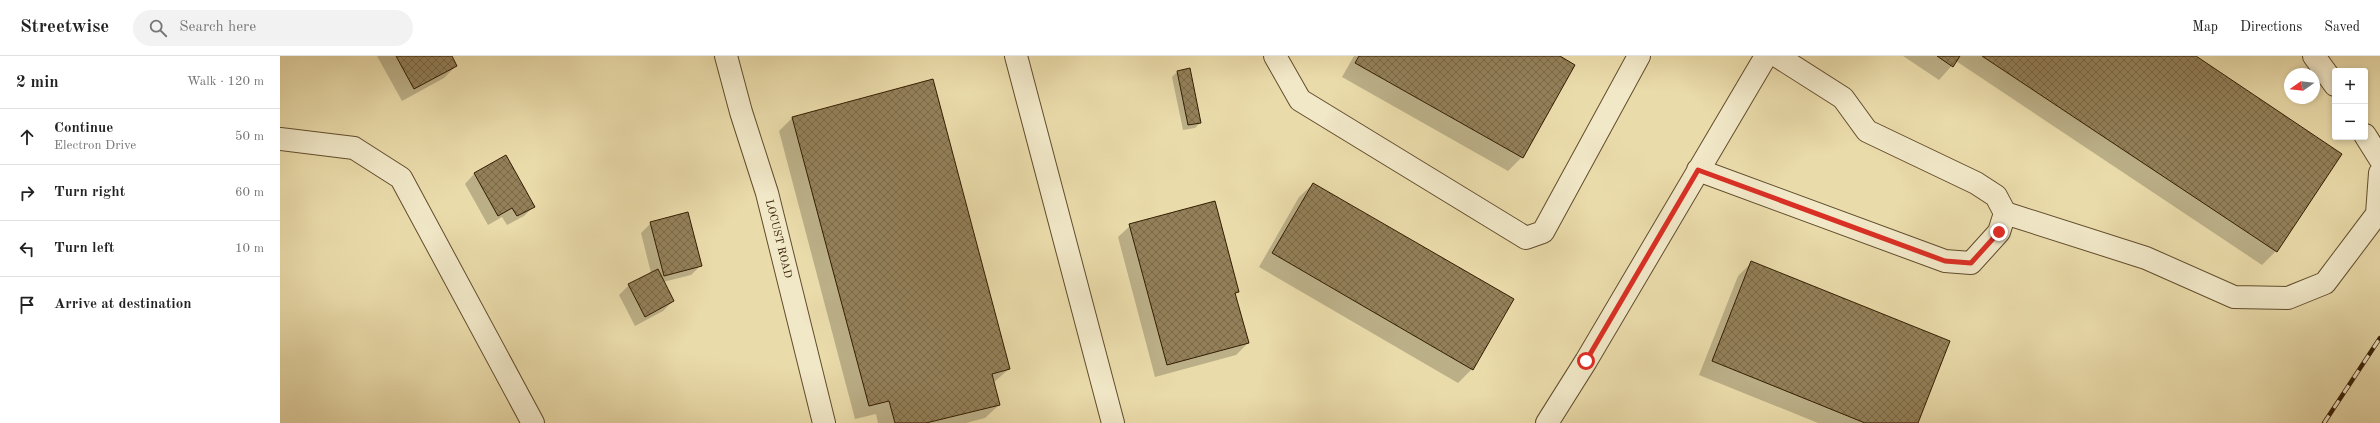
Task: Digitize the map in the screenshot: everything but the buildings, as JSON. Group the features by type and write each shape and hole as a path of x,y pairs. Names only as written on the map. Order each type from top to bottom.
{"street":[{"name":"LOCUST ROAD","path":"726,56 740,112 767,193 824,423"},
{"path":"1016,56 1113,423"},
{"path":"1275,56 1300,100 1526,238 1543,232 1639,56"},
{"path":"1547,423 1766,56"},
{"path":"1777,56 1842,98 1867,131 1976,183 1996,196 2005,213 2146,258 2234,297 2288,298 2325,283 2377,214 2380,173"},
{"path":"2314,56 2332,82"},
{"path":"280,139 354,148 401,178 533,423"},
{"path":"2368,140 2380,159"},
{"path":"1698,170 1945,261 1971,263 1999,232 2005,213"}],"railway":[{"path":"2324,423 2380,338"}],"route":[{"path":"1586,361 1698,170 1945,261 1971,263 1988,246 1999,232"}]}
